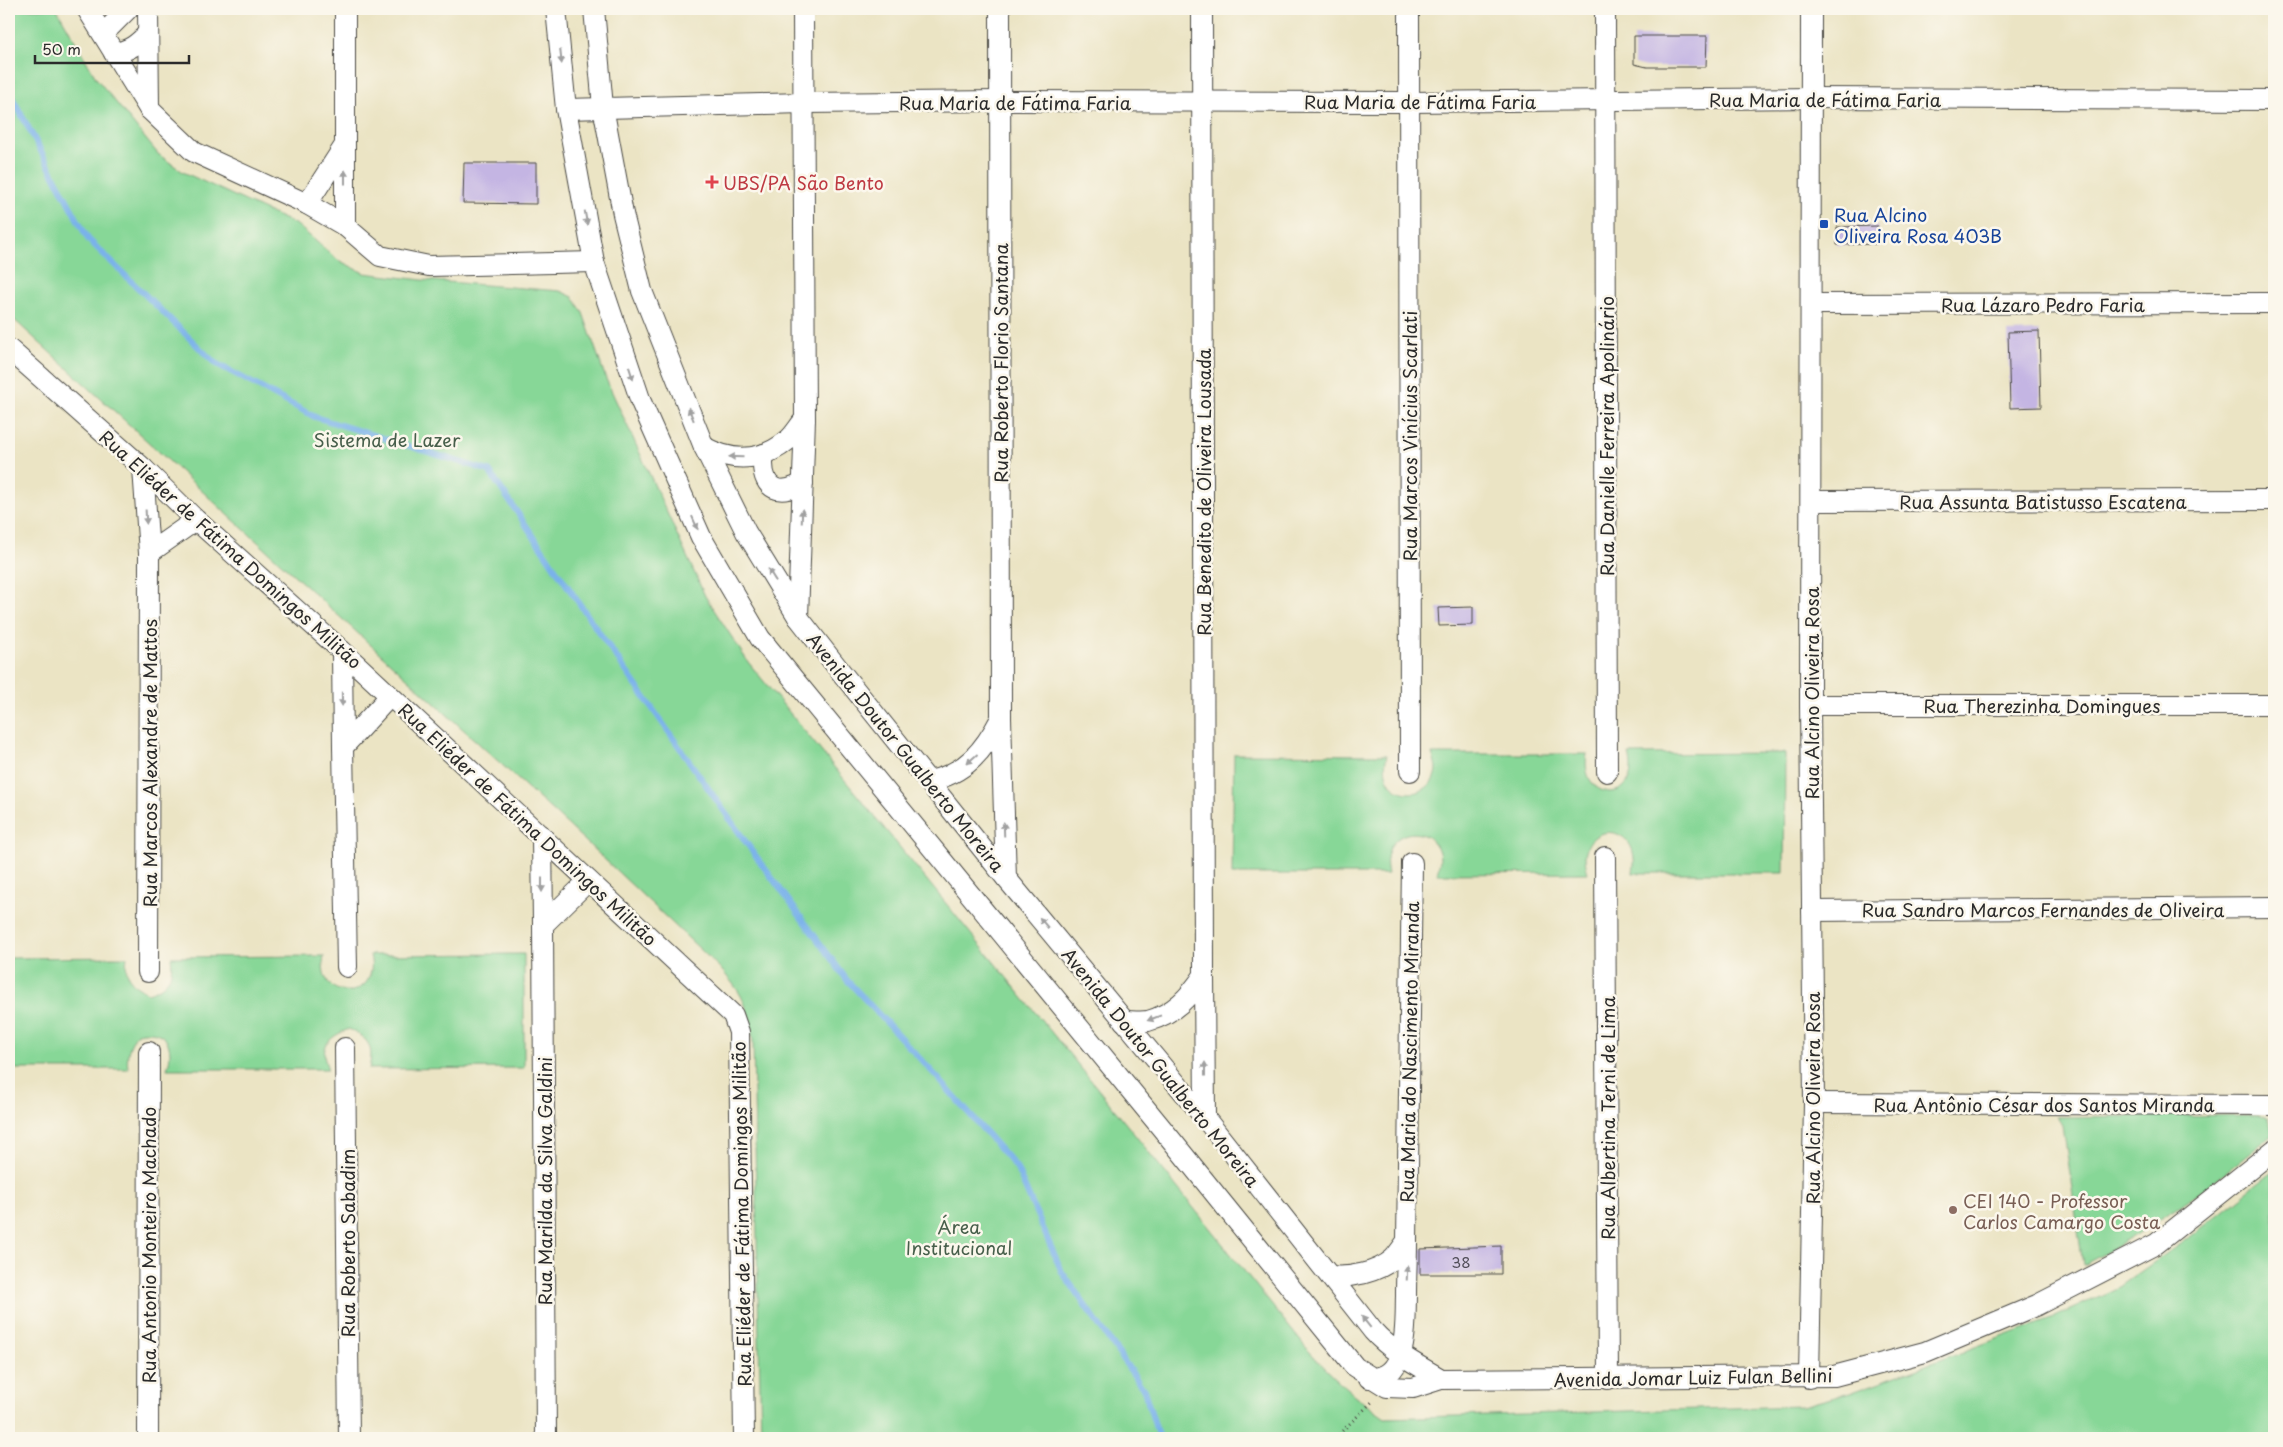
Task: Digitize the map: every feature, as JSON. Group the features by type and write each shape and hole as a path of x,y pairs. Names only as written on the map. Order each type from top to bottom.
{"street":[{"path":"87,9 149,109 194,152 308,204 345,226 380,256 429,266 594,262"},
{"path":"102,32 128,9"},
{"path":"148,9 149,109"},
{"path":"345,9 345,226"},
{"path":"556,9 566,109 594,262 641,402 701,536 760,638 1174,1142 1355,1367 1378,1382 1413,1388 1441,1379"},
{"name":"Avenida Doutor Gualberto Moreira","path":"594,9 603,106 623,214 642,291 704,447 746,532 798,617 1006,878 1205,1118 1373,1331 1400,1356 1441,1379"},
{"path":"798,617 805,419 803,9"},
{"name":"Rua Roberto Florio Santana","path":"1000,9 1001,718 1006,878"},
{"name":"Rua Benedito de Oliveira Lousada","path":"1202,9 1205,1118"},
{"name":"Rua Marcos Vinícius Scarlati","path":"1408,9 1410,771"},
{"name":"Rua Danielle Ferreira Apolinário","path":"1605,9 1607,772"},
{"name":"Rua Alcino Oliveira Rosa","path":"1808,1378 1814,1103 1810,706 1812,9"},
{"path":"114,53 126,52 138,44 148,33"},
{"name":"Rua Maria de Fátima Faria","path":"566,109 603,106 1000,101 1409,102 1811,98 2274,100"},
{"path":"308,204 345,145"},
{"name":"Rua Lázaro Pedro Faria","path":"1812,304 2274,303"},
{"name":"Rua Eliéder de Fátima Domingos Militão","path":"9,349 144,468 196,520 342,651 733,1015 739,1032 744,1438"},
{"path":"704,447 724,456 737,459 764,454 788,440 805,419"},
{"path":"764,454 763,477 768,483 777,489 788,489 803,482"},
{"name":"Rua Marcos Alexandre de Mattos","path":"144,468 149,553 148,972"},
{"name":"Rua Assunta Batistusso Escatena","path":"1812,501 2274,500"},
{"path":"149,553 196,520"},
{"path":"342,651 347,967"},
{"path":"343,747 390,696"},
{"name":"Rua Therezinha Domingues","path":"1810,706 2274,705"},
{"path":"928,781 943,778 972,760 983,748 1001,718"},
{"name":"Rua Marilda da Silva Galdini","path":"542,836 546,1438"},
{"name":"Rua Albertina Terni de Lima","path":"1605,857 1608,1379"},
{"name":"Rua Maria do Nascimento Miranda","path":"1400,1356 1405,1335 1408,1241 1412,864"},
{"path":"543,925 588,881"},
{"name":"Rua Sandro Marcos Fernandes de Oliveira","path":"1812,911 2274,907"},
{"path":"1124,1021 1148,1021 1170,1011 1189,997 1204,975"},
{"name":"Rua Roberto Sabadim","path":"345,1048 348,1438"},
{"name":"Rua Antonio Monteiro Machado","path":"148,1438 149,1052"},
{"name":"Rua Antônio César dos Santos Miranda","path":"1814,1103 2274,1106"},
{"name":"Avenida Jomar Luiz Fulan Bellini","path":"1441,1379 1808,1378 1834,1376 1926,1352 2037,1304 2156,1244 2274,1150"},
{"path":"1330,1276 1343,1278 1377,1269 1393,1259 1408,1241"},
{"path":"1378,1382 1377,1378 1388,1373 1400,1356"},
{"path":"1413,1388 1407,1381 1408,1376 1413,1369 1421,1368"}],"path":[{"path":"1335,1438 1378,1382"}],"green space":[{"path":"9,9 57,9 96,78 158,154 183,172 297,225 338,260 364,273 422,280 560,291 573,297 583,313 606,379 705,596 748,662 1098,1089 1307,1349 1344,1386 1385,1418 1802,1406 1850,1393 2051,1319 2119,1287 2194,1234 2274,1171 2274,1438 761,1438 753,1040 749,1017 743,1000 734,985 719,967 568,825 9,315"},
{"path":"1785,753 1784,873 1633,873 1634,860 1631,847 1625,839 1609,832 1600,834 1587,847 1585,858 1588,873 1437,874 1440,858 1437,847 1423,835 1414,833 1397,839 1391,847 1387,860 1388,874 1232,874 1234,754 1387,755 1386,771 1389,782 1397,789 1406,793 1426,788 1433,780 1436,769 1432,754 1587,754 1587,770 1592,782 1600,789 1610,792 1619,790 1627,783 1631,771 1629,754"},
{"path":"524,954 524,1068 369,1069 371,1054 368,1044 361,1036 349,1029 336,1035 327,1043 324,1054 328,1069 167,1069 170,1052 169,1045 161,1035 146,1032 137,1033 132,1042 127,1059 128,1069 9,1069 9,958 127,957 126,964 130,979 137,987 148,993 160,988 168,980 172,964 171,957 324,956 324,972 329,983 338,990 348,992 358,989 367,982 371,971 370,955"},
{"path":"2256,1115 2268,1118 2272,1125 2273,1134 2181,1205 2133,1237 2083,1265 2063,1125 2056,1117"}],"building":[{"path":"1634,36 1707,36 1706,67 1647,67 1634,64"},
{"path":"464,163 536,163 536,204 463,203"},
{"path":"1878,226 1878,244 1837,245 1837,227"},
{"path":"2039,331 2041,407 2010,408 2008,332"},
{"path":"1473,607 1473,625 1439,626 1438,608"},
{"path":"1501,1246 1501,1274 1420,1274 1420,1249"}],"waterway":[{"path":"13,99 88,239 215,363 315,417 489,471 750,848 847,980 937,1077 1016,1167 1062,1272 1144,1390 1159,1438"}],"place":[{"name":"UBS/PA São Bento","path":"712,182"},
{"name":"Rua Alcino Oliveira Rosa 403B","path":"1824,224"},
{"name":"CEI 140 - Professor Carlos Camargo Costa","path":"1953,1210"}],"park label":[{"name":"Sistema de Lazer","path":"387,439"},
{"name":"Área Institucional","path":"959,1236"}]}
